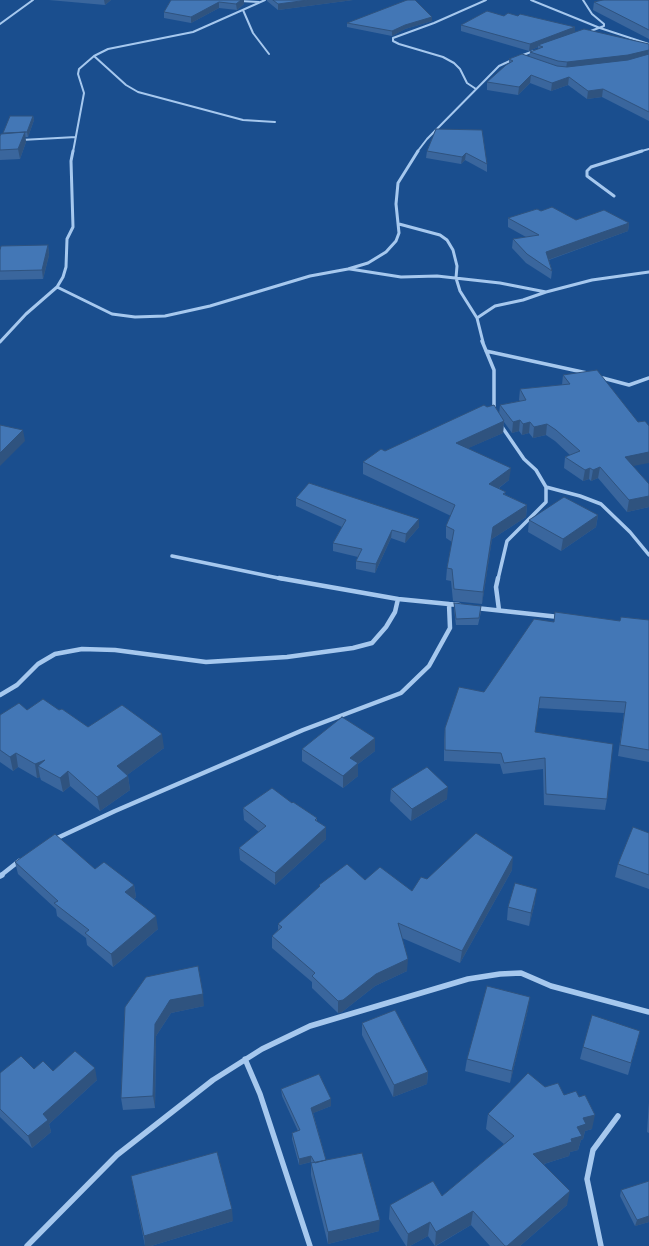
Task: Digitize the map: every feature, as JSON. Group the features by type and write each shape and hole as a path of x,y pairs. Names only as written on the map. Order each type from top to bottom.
{"street":[{"path":"0,24 33,0"},
{"path":"0,342 26,314 57,287 63,277 66,267 67,239 73,227 71,161 84,93 78,74 79,69 94,56 108,49 193,32 265,0"},
{"path":"476,89 467,83 460,70 454,63 443,57 399,44 393,41 393,38 434,23 486,0"},
{"path":"531,0 600,28 649,44"},
{"path":"583,0 592,14 604,24 604,26 600,28 587,32"},
{"path":"238,1 259,2"},
{"path":"243,10 253,33 269,54"},
{"path":"57,287 112,314 135,317 165,316 198,309 310,276 348,269 368,263 386,252 396,241 399,233 396,204 398,183 402,174 427,139 499,66 537,50"},
{"path":"94,56 126,85 138,92 237,118 275,122"},
{"path":"516,58 523,60"},
{"path":"15,140 76,137"},
{"path":"614,196 587,176 587,171 591,167 649,149"},
{"path":"399,224 440,235 447,240 453,250 457,266 456,278 460,291 477,318 480,336 494,370 495,395 493,406 495,415"},
{"path":"348,269 401,277 427,275 500,283 546,292"},
{"path":"477,318 495,306 523,300 546,292 592,280 649,272"},
{"path":"486,350 554,365 629,385 649,378"},
{"path":"498,419 520,454 536,470 546,486 546,502 507,541 496,587 499,610"},
{"path":"546,486 601,504 630,532 649,555"},
{"path":"172,556 311,585 398,599 463,606"},
{"path":"0,695 17,685 38,664 54,654 82,649 115,650 206,662 287,657 353,648 372,643 386,627 395,612 398,599"},
{"path":"47,844 60,836 114,811 302,730 401,693 429,666 450,628 449,604"},
{"path":"470,607 565,618"},
{"path":"0,876 21,860"},
{"path":"27,1246 117,1155 214,1080 245,1059 262,1049 310,1026 468,979 500,974 521,974 551,986 649,1012"},
{"path":"245,1059 260,1094 310,1246"},
{"path":"602,1246 586,1179 593,1150 618,1116"}],"building":[{"path":"171,0 241,0 236,4 219,2 191,17 164,12"},
{"path":"273,0 308,0 278,4"},
{"path":"407,0 415,0 432,17 405,25 392,31 347,23"},
{"path":"603,0 649,0 649,30 594,2"},
{"path":"487,11 504,16 508,13 518,16 520,14 575,27 530,44 461,25"},
{"path":"584,29 649,44 649,50 628,55 567,62 558,61 530,52 543,47 538,45"},
{"path":"522,54 557,66 567,67 628,60 649,54 649,112 603,89 588,91 569,77 552,83 531,75 519,87 487,82 506,65 513,61 509,59"},
{"path":"10,116 33,116 27,132 3,133"},
{"path":"436,129 482,130 487,164 466,153 462,157 427,151"},
{"path":"25,132 18,149 0,150 1,134"},
{"path":"552,207 576,220 604,210 629,223 546,252 552,271 527,254 513,239 539,235 508,218 537,209 541,211"},
{"path":"48,245 42,270 0,271 1,246"},
{"path":"597,370 638,422 645,421 649,426 649,452 625,457 649,484 649,496 629,500 600,467 593,470 590,468 585,470 565,457 580,451 556,430 547,424 534,427 530,422 523,424 520,420 513,422 500,405 526,400 520,389 570,384 563,375"},
{"path":"484,405 487,407 494,405 504,421 456,443 511,468 489,484 506,492 503,494 527,505 493,527 483,592 454,589 452,569 447,568 454,530 446,526 455,505 363,462 381,449 385,451"},
{"path":"0,425 23,430 0,453"},
{"path":"309,483 419,519 406,534 392,530 376,564 356,561 362,549 333,543 346,520 296,498"},
{"path":"564,497 598,515 563,539 529,520"},
{"path":"454,603 481,606 479,618 456,619"},
{"path":"555,612 620,621 621,617 649,620 649,750 620,745 626,702 540,697 535,732 613,744 607,799 546,794 545,758 504,763 501,753 445,750 445,728 459,687 484,692 534,619 554,622"},
{"path":"43,699 59,710 62,709 88,727 122,705 162,734 117,766 128,776 97,797 68,771 60,778 38,766 45,760 35,764 16,753 10,757 0,750 0,715 19,703 27,710"},
{"path":"342,717 375,738 350,758 358,763 343,776 302,749"},
{"path":"427,767 448,787 412,809 391,789"},
{"path":"272,788 292,803 293,802 317,818 315,820 326,827 275,873 239,848 266,826 243,808"},
{"path":"633,827 649,833 649,875 618,864"},
{"path":"476,833 513,857 462,951 398,923 408,959 376,974 343,1000 338,1001 312,976 315,973 272,936 282,927 278,924 320,886 319,885 347,864 365,880 380,867 412,891 421,877 427,879"},
{"path":"55,834 95,869 104,862 134,885 125,892 156,916 111,954 85,933 89,930 54,903 58,901 15,862"},
{"path":"515,883 537,889 531,913 508,907"},
{"path":"198,966 203,994 170,1000 155,1024 153,1096 121,1098 125,1007 146,977"},
{"path":"487,986 530,997 512,1071 467,1059"},
{"path":"395,1010 428,1072 394,1085 362,1023"},
{"path":"592,1015 640,1031 631,1063 583,1047"},
{"path":"75,1051 95,1068 43,1114 48,1120 28,1136 0,1109 0,1073 21,1056 34,1069 43,1061 53,1071"},
{"path":"528,1073 545,1087 558,1083 564,1095 576,1091 579,1097 585,1095 595,1115 583,1118 586,1124 577,1127 582,1136 571,1139 572,1142 533,1154 570,1191 507,1246 505,1246 473,1211 436,1232 430,1222 408,1234 390,1205 433,1181 442,1196 514,1136 488,1114"},
{"path":"319,1074 331,1099 311,1108 326,1160 315,1163 311,1156 299,1159 292,1133 300,1130 281,1089"},
{"path":"217,1152 232,1209 144,1236 131,1176"},
{"path":"362,1153 380,1220 328,1232 311,1163"},
{"path":"649,1181 649,1216 637,1220 621,1190"}]}
